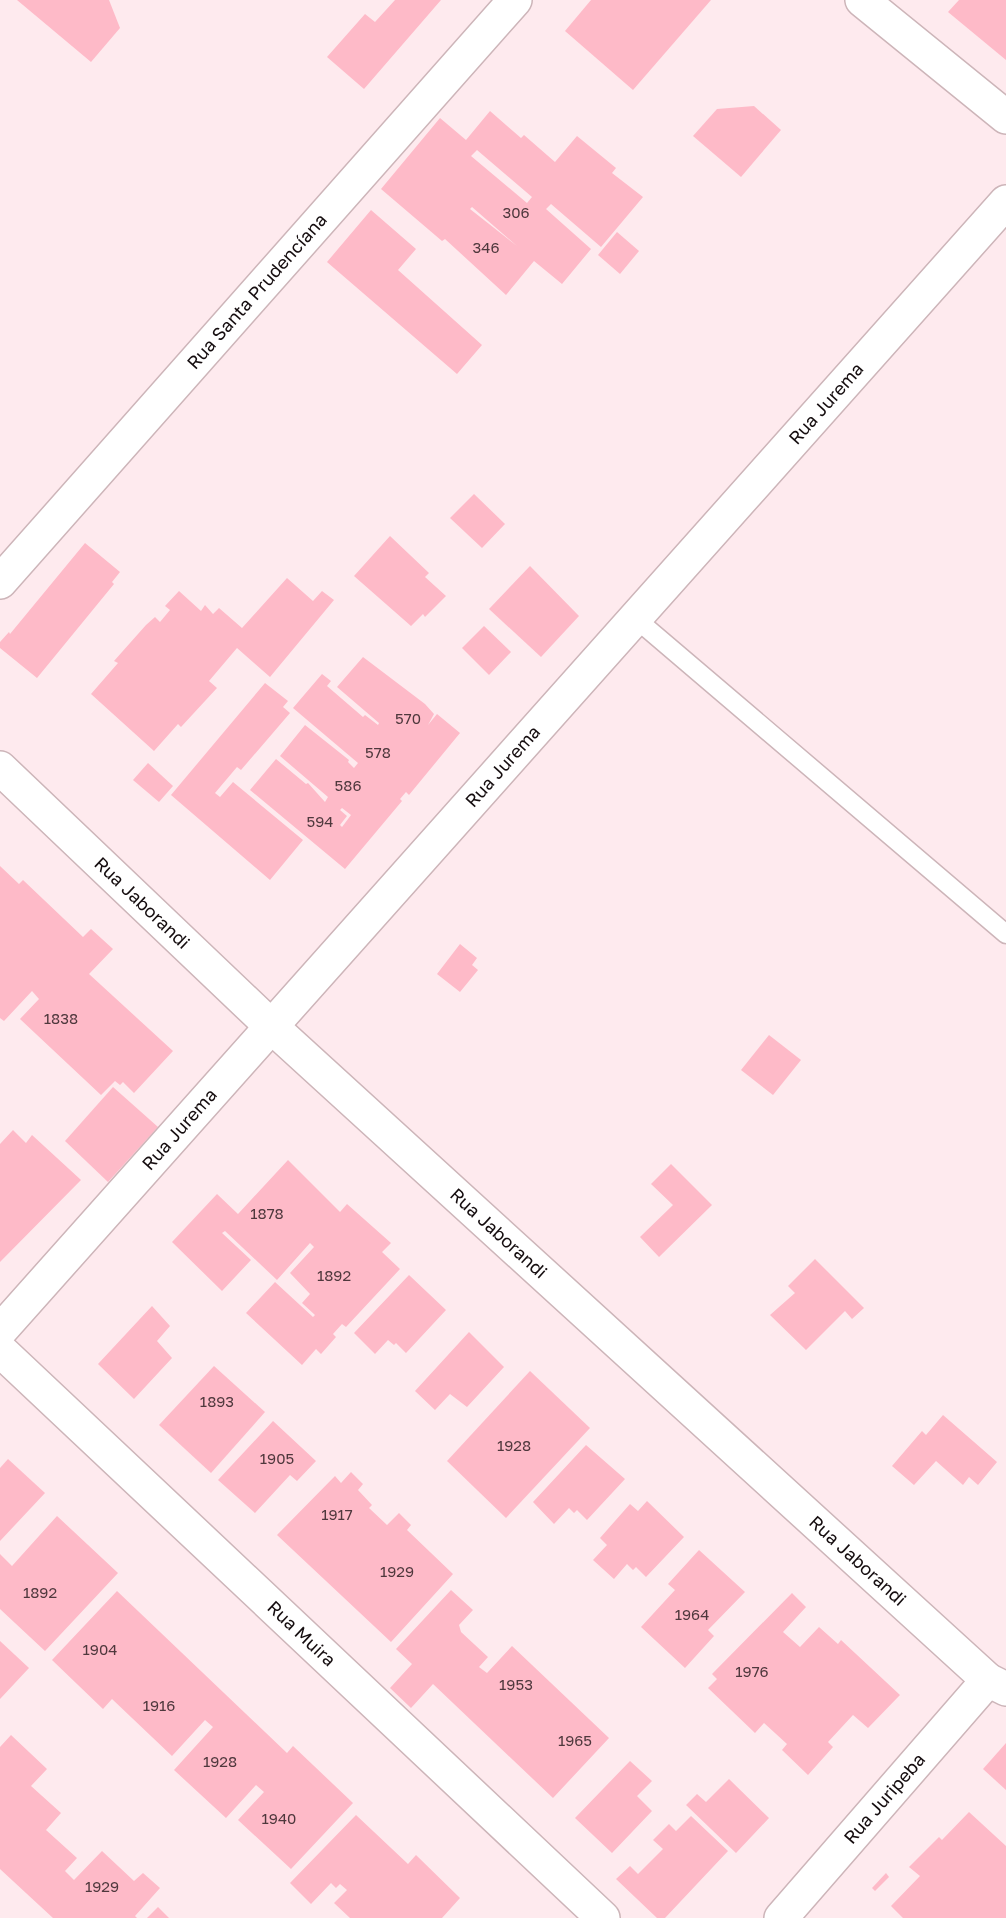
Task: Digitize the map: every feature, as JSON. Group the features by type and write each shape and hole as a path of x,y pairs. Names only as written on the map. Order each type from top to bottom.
{"street":[{"name":"Rua Santa Prudencíana","path":"0,582 515,0"},
{"path":"862,0 1006,117"},
{"name":"Rua Jurema","path":"0,1331 1006,202"},
{"name":"Rua Jaborandi","path":"0,768 272,1027 997,1684"},
{"name":"Rua Muira","path":"0,1350 603,1918"},
{"name":"Rua Juripeba","path":"781,1918 997,1684"}],"lane":[{"path":"635,618 1006,934"}],"building":[{"path":"17,0 109,0 120,28 91,62"},
{"path":"395,0 441,0 364,89 327,57 365,14 375,22"},
{"path":"591,0 711,0 633,90 565,31"},
{"path":"959,0 1006,0 1006,60 948,12"},
{"path":"754,106 781,130 741,177 693,136 717,109"},
{"path":"490,111 521,138 524,135 555,162 577,136 616,168 612,173 643,197 601,247 551,204 546,209 591,249 562,284 534,261 506,295 445,239 442,241 381,189 440,118 466,140","holes":["477,150 532,197 527,203 471,156","472,207 517,246 470,209"]},
{"path":"371,210 416,249 398,270 482,345 457,374 327,262"},
{"path":"617,232 639,251 620,274 598,255"},
{"path":"474,494 505,524 482,548 450,518"},
{"path":"390,536 429,573 425,577 446,596 425,617 423,614 411,626 354,576"},
{"path":"85,543 120,572 112,582 114,584 37,678 0,648 0,642 9,632 10,634"},
{"path":"530,566 579,616 541,657 489,609"},
{"path":"287,578 313,601 322,591 334,600 270,677 237,648 209,681 217,688 181,727 178,724 154,751 91,694 118,663 114,661 146,625 155,617 160,622 170,610 165,606 179,591 201,611 205,605 213,614 219,608 242,628"},
{"path":"484,626 511,652 489,675 462,648"},
{"path":"363,657 425,704 434,714 428,725 437,714 460,733 409,795 406,792 400,799 402,801 345,869 250,790 276,759 306,784 308,783 325,802 328,797 280,756 305,725 349,760 348,762 354,768 358,763 293,708 322,674 331,681 327,686 363,717 365,715 378,725 379,723 337,687","holes":["342,808 351,815 342,827 340,825 347,816 340,810"]},
{"path":"265,683 288,701 283,707 290,713 241,770 237,767 215,793 220,797 233,782 303,840 270,880 171,795"},
{"path":"148,763 173,786 159,802 133,780"},
{"path":"0,866 19,884 23,880 83,937 91,929 113,949 89,974 173,1051 134,1093 123,1082 120,1085 115,1081 101,1095 20,1019 39,999 32,991 4,1021 0,1018"},
{"path":"460,944 477,958 472,965 478,970 460,992 437,974"},
{"path":"769,1035 801,1060 773,1095 741,1070"},
{"path":"113,1087 158,1127 108,1182 65,1141"},
{"path":"13,1130 26,1143 32,1135 81,1180 0,1262 0,1144"},
{"path":"288,1160 340,1212 347,1204 391,1243 382,1252 400,1269 346,1327 342,1324 333,1334 336,1337 321,1354 316,1349 302,1365 246,1313 275,1282 313,1317 315,1315 302,1303 310,1294 290,1273 314,1247 310,1243 277,1280 225,1231 222,1233 251,1260 222,1291 172,1242 217,1194 238,1214"},
{"path":"671,1164 712,1205 659,1257 640,1237 673,1205 651,1184"},
{"path":"815,1259 864,1308 852,1319 845,1311 806,1350 770,1315 795,1293 788,1286"},
{"path":"409,1275 446,1310 406,1353 396,1343 394,1345 388,1340 375,1354 354,1333"},
{"path":"152,1306 170,1326 157,1341 172,1358 134,1399 98,1364"},
{"path":"469,1332 504,1367 467,1407 450,1394 435,1410 415,1391"},
{"path":"214,1366 265,1412 211,1473 159,1425"},
{"path":"530,1371 590,1428 506,1518 447,1461"},
{"path":"943,1415 997,1462 978,1485 969,1477 963,1485 936,1461 914,1485 892,1466 922,1431 926,1435"},
{"path":"273,1421 316,1461 297,1481 290,1475 255,1513 218,1480"},
{"path":"586,1445 625,1479 587,1520 577,1510 574,1513 569,1508 554,1524 533,1502"},
{"path":"8,1459 45,1493 0,1541 0,1468"},
{"path":"351,1472 363,1484 358,1490 372,1505 369,1508 387,1525 399,1513 411,1525 407,1530 453,1574 391,1642 277,1535 335,1476 341,1483"},
{"path":"647,1501 684,1537 646,1577 636,1567 633,1570 627,1564 614,1579 593,1560 607,1545 600,1538 630,1504 638,1511"},
{"path":"57,1516 118,1573 45,1651 0,1609 0,1554 12,1566"},
{"path":"699,1550 745,1592 708,1630 714,1636 685,1668 641,1627 675,1590 668,1584"},
{"path":"451,1590 473,1610 459,1625 461,1632 488,1657 479,1667 487,1673 512,1646 609,1738 553,1798 433,1684 411,1708 390,1688 412,1664 396,1649"},
{"path":"117,1591 287,1753 293,1746 353,1803 291,1869 238,1820 264,1792 256,1785 226,1818 174,1770 213,1727 205,1720 172,1756 112,1699 103,1709 52,1660"},
{"path":"792,1593 806,1607 783,1632 800,1647 819,1627 838,1644 841,1640 900,1695 868,1728 853,1715 828,1742 833,1747 808,1775 782,1750 787,1744 764,1723 755,1733 708,1688 717,1679 712,1674"},
{"path":"0,1641 29,1668 0,1699"},
{"path":"11,1735 47,1769 31,1786 61,1813 46,1830 77,1858 65,1871 74,1880 102,1851 134,1881 143,1873 160,1888 135,1916 137,1918 53,1918 0,1869 0,1747"},
{"path":"1006,1743 1006,1790 983,1769"},
{"path":"630,1761 652,1781 637,1796 652,1811 612,1853 575,1818"},
{"path":"729,1779 769,1818 736,1853 686,1805 697,1794 706,1802"},
{"path":"969,1812 1006,1846 1006,1918 903,1918 891,1906 920,1876 909,1867 939,1837 942,1840"},
{"path":"356,1815 408,1864 416,1855 460,1898 442,1918 350,1918 334,1903 347,1890 340,1884 336,1888 331,1883 311,1904 290,1883"},
{"path":"691,1816 728,1851 665,1918 657,1918 616,1879 630,1866 638,1874 663,1849 653,1840 669,1824 676,1831"},
{"path":"886,1873 889,1877 875,1891 872,1888"},
{"path":"158,1907 169,1918 147,1918"}]}
